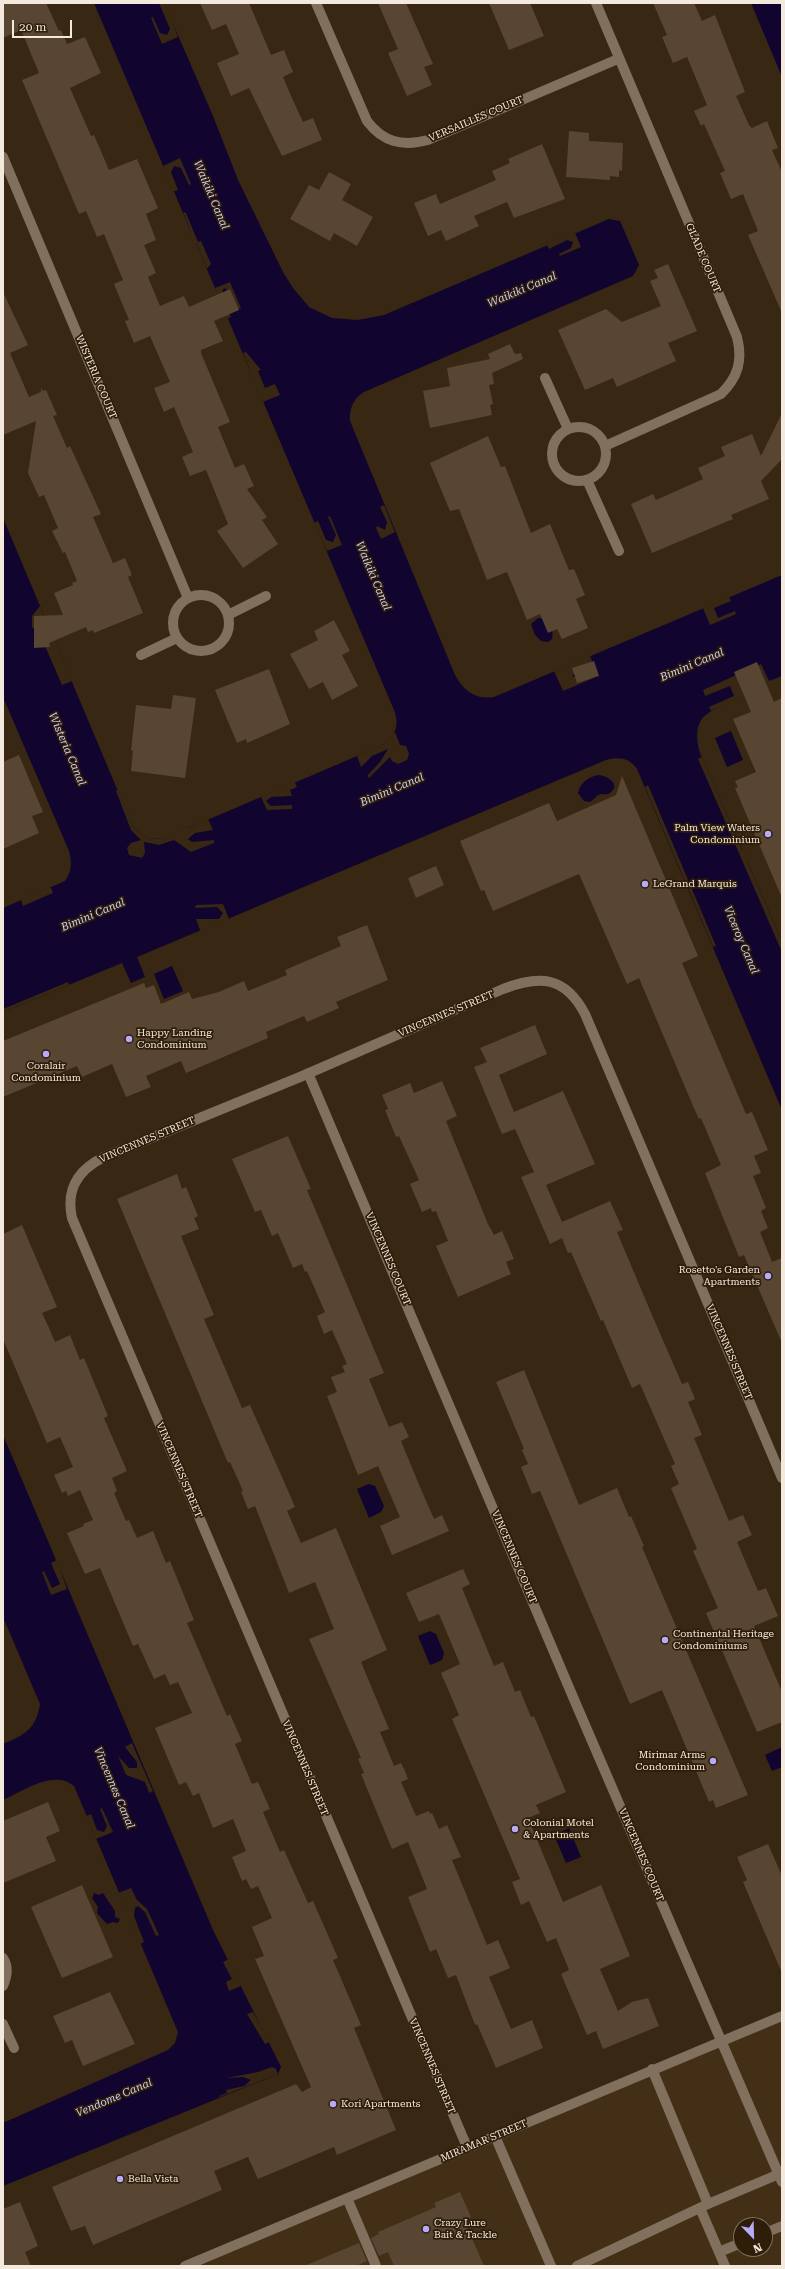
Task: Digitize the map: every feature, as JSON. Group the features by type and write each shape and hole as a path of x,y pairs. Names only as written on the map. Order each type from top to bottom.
{"street":[{"name":"VERSAILLES COURT","path":"316,3 367,120 379,134 394,142 411,143 428,140 618,59"},
{"name":"GLADE COURT","path":"596,3 618,59 736,333 741,360 738,372 721,394 605,446"},
{"name":"WISTERIA COURT","path":"3,157 188,598"},
{"path":"584,427 592,430 599,436 605,446 606,460 602,468 597,474 587,480 573,481 565,478 554,465 552,449 555,440 568,429 584,427"},
{"path":"587,480 619,551"},
{"path":"201,595 210,596 218,600 228,615 227,632 217,646 203,650 193,649 181,644 174,633 173,622 181,603 188,598 201,595"},
{"path":"228,615 266,596"},
{"path":"141,654 177,638"},
{"name":"VINCENNES STREET","path":"467,2147 284,1720 72,1218 70,1209 71,1194 75,1181 91,1164 516,984 535,980 562,986 570,991 585,1014 782,1478"},
{"name":"VINCENNES COURT","path":"308,1073 720,2041 780,2178"},
{"path":"3,1958 7,1969 7,1978 3,1986"},
{"name":"MIRAMAR STREET","path":"185,2266 652,2069 782,2016"},
{"path":"3,2024 14,2048"},
{"path":"652,2069 725,2266"},
{"path":"495,2136 551,2266"},
{"path":"577,2266 704,2206 780,2178"},
{"path":"347,2198 376,2266"},
{"path":"719,2252 733,2246"}],"shaded area":[{"path":"782,2014 782,2266 188,2266"}],"water":[{"path":"94,3 164,3 213,116 238,180 283,272 293,288 309,307 332,318 358,320 384,315 609,219 620,221 639,265 633,276 364,392 354,401 352,405 350,421 455,675 466,690 476,696 487,698 494,697 782,575 782,681 726,703 715,709 701,720 697,736 700,753 782,941 782,1110 637,769 627,760 619,758 606,760 137,957 145,977 131,983 122,963 3,1012 3,908 65,881 69,874 71,859 69,851 3,697 3,518 133,827 148,839 165,838 376,748 391,738 397,723 394,710"},
{"path":"751,3 782,3 782,77"},
{"path":"538,618 544,620 550,625 553,636 548,642 541,641 535,635 531,624"},
{"path":"731,731 743,760 727,767 715,738"},
{"path":"598,775 608,778 614,783 613,790 609,794 601,794 596,796 590,802 584,801 578,793 579,789 588,779"},
{"path":"172,966 183,991 164,999 154,974"},
{"path":"3,1435 213,1930 281,2067 278,2074 3,2186 3,2123 168,2050 175,2043 178,2032 74,1786 66,1781 48,1781 38,1783 3,1800 3,1744 18,1737 28,1730 36,1720 40,1704 3,1617"},
{"path":"369,1484 375,1486 384,1506 381,1512 369,1518 357,1489"},
{"path":"430,1631 436,1634 444,1653 442,1660 430,1665 418,1636"},
{"path":"782,1747 782,1767 772,1771 765,1755"},
{"path":"569,1828 581,1857 566,1863 554,1835"},
{"path":"94,1893 99,1895 103,1893 115,1911 115,1917 120,1919 118,1923 113,1922 107,1924 97,1913 98,1907 92,1898"}],"pier":[{"path":"159,3 166,4 178,37 162,44 151,18 153,17 160,33 167,35 170,29"},
{"path":"180,158 191,184 189,185 181,168 174,166 171,172 178,190 172,192 163,166"},
{"path":"183,212 186,213 198,242 201,241 211,264 207,269 196,243 194,244 188,230 190,229"},
{"path":"575,233 581,247 560,256 559,254 571,248 573,242 567,240 549,249 546,243"},
{"path":"230,282 241,308 238,309 230,291 224,288 221,295 231,317 226,319 215,288"},
{"path":"246,352 261,370 258,371 265,388 275,384 280,395 263,402 249,374 251,373 243,353"},
{"path":"384,505 395,532 381,539 376,528 377,526 385,530 387,522 380,507"},
{"path":"330,516 342,545 327,551 314,523 318,521 326,540 333,542 336,535 328,517"},
{"path":"729,597 731,601 714,608 718,618 735,611 736,614 710,625 703,608"},
{"path":"40,606 72,681 62,685 45,646 36,630 32,627 32,616"},
{"path":"590,656 593,664 578,669 572,676 582,679 594,678 563,691 554,671"},
{"path":"761,664 769,681 782,676 782,681 752,694 753,695 736,702 735,700 711,711 709,707 734,696 730,686 705,696 703,690"},
{"path":"395,732 400,745 406,746 409,754 407,760 398,764 392,761 390,757 369,778 367,776 380,762 388,749 372,756 361,767 357,756 384,744"},
{"name":"Palm View Waters Condominium","path":"702,757 742,850 744,849 749,860 747,861 782,941 782,952 698,759"},
{"path":"294,781 297,787 290,790 292,796 271,797 266,801 271,806 292,805 292,809 267,810 261,797"},
{"path":"648,785 716,946 713,947 645,787"},
{"path":"118,790 133,827 148,839 165,838 188,826 189,828 208,819 213,830 195,833 188,839 192,842 214,840 214,843 191,852 174,840 159,845 144,842 145,853 142,858 129,855 127,848 131,843 141,840 131,830 116,791"},
{"path":"48,887 51,888 53,893 23,906 21,900"},
{"path":"223,904 229,919 201,933 196,919 219,919 223,913 217,907 195,908 196,905"},
{"path":"68,982 69,985 3,1012 3,1009"},
{"path":"57,1560 67,1589 51,1595 42,1572 44,1571 52,1588 60,1584 51,1563"},
{"path":"132,1743 153,1791 149,1793 145,1782 126,1775 118,1756 129,1768 137,1768 137,1762 125,1747"},
{"path":"102,1808 113,1832 96,1839 86,1816 91,1814 97,1830 104,1832 107,1826 100,1809"},
{"path":"131,1888 137,1900 147,1909 159,1935 156,1936 145,1912 138,1906 135,1908 134,1916 144,1942 140,1944 118,1893"},
{"path":"229,1959 241,1986 229,1991 226,1982 232,1979 223,1962"},
{"path":"253,2012 263,2030 265,2029 271,2041 265,2044 247,2014"},
{"path":"272,2067 276,2069 278,2074 220,2097 219,2096 227,2093 226,2090 244,2086 251,2080 243,2077 226,2078 258,2072"}],"building":[{"path":"3,3 46,3 67,44 85,37 101,73 70,88 91,136 94,135 109,170 137,159 158,208 146,214 156,240 144,245 156,273 148,277 160,306 184,296 189,307 230,289 239,310 214,321 223,341 201,350 201,353 230,422 218,427 235,468 244,464 254,486 247,489 267,517 262,520 278,544 243,568 217,531 228,524 206,470 190,476 182,457 193,452 174,407 164,412 154,388 170,382 150,336 134,343 125,321 129,320 114,284 123,280 104,234 97,237 86,211 79,214 22,80 39,73 21,30 3,38"},
{"path":"200,3 249,3 271,55 284,50 293,72 283,77 303,122 313,118 322,140 282,156 249,88 231,96 217,63 239,54 226,24 212,30"},
{"path":"378,3 406,3 433,64 424,67 432,85 407,96 388,53 398,49"},
{"path":"489,3 530,3 544,36 509,50"},
{"path":"653,3 694,3 702,21 715,15 745,92 736,96 749,125 752,128 767,121 778,148 772,150 782,172 782,313 748,235 758,231 743,194 731,199 720,173 725,171 704,124 701,126 694,111 707,105 687,57 673,63 662,37 667,35"},
{"path":"569,131 589,133 589,141 623,143 622,171 619,170 619,177 610,176 610,180 566,177"},
{"path":"542,144 565,199 514,218 507,202 474,216 479,226 446,241 441,230 428,236 414,203 436,194 440,204 496,180 492,171 510,163 508,159"},
{"path":"329,172 351,184 342,200 373,217 357,246 334,233 330,241 290,219 309,185 319,190"},
{"path":"668,264 697,331 668,343 676,361 617,387 613,378 585,390 558,330 606,309 622,322 661,306 650,281 658,278 654,270"},
{"path":"3,292 28,345 10,353 29,397 41,392 41,388 43,391 46,390 57,415 53,416 67,448 70,446 101,514 93,517 113,563 125,558 132,575 128,577 143,613 94,633 93,630 88,632 86,627 49,643 50,647 34,648 34,616 63,615 54,593 73,585 72,583 77,581 65,552 63,553 52,531 58,528 44,495 39,497 28,473 36,421 3,435"},
{"path":"510,344 515,354 521,353 523,359 492,373 494,384 489,385 493,404 490,405 492,415 430,428 423,391 450,386 447,368 490,359 488,354"},
{"path":"782,413 782,459 761,481 769,499 731,515 733,519 652,553 631,504 653,494 656,500 703,479 698,468 725,456 721,447 752,434 761,456"},
{"path":"488,436 501,467 505,466 531,533 550,524 569,570 574,569 585,595 576,599 588,628 562,639 557,629 548,633 540,614 527,620 507,572 487,580 459,509 450,511 430,463"},
{"path":"334,620 350,651 342,655 358,686 332,700 323,682 309,689 290,654 318,640 314,631"},
{"path":"594,661 599,676 577,683 572,668"},
{"path":"757,662 774,702 782,698 782,898 735,788 738,787 735,781 756,772 733,719 751,712 734,672"},
{"path":"269,669 290,724 247,743 246,739 237,743 215,690"},
{"path":"173,695 196,698 185,778 131,771 133,750 131,751 136,705 171,709"},
{"path":"19,755 43,812 32,816 39,833 3,849 3,762"},
{"path":"622,776 698,956 682,963 746,1114 752,1112 768,1150 754,1156 761,1173 753,1176 766,1208 761,1211 768,1228 760,1232 772,1262 782,1258 782,1343 744,1255 739,1257 705,1173 721,1165 701,1118 699,1119 693,1106 639,978 627,984 579,874 493,911 484,890 481,891 460,841 549,803 557,821 616,795"},
{"path":"436,866 444,885 416,898 408,878"},
{"path":"367,925 388,980 336,1002 339,1008 307,1022 304,1016 266,1032 268,1038 186,1073 181,1061 146,1076 151,1087 126,1097 112,1064 82,1077 77,1066 3,1097 3,1041 144,983 146,988 154,985 161,1004 189,992 192,999 219,992 244,981 248,991 287,975 285,970 341,946 337,937"},
{"path":"535,1025 547,1054 499,1075 514,1112 563,1091 595,1164 546,1185 562,1222 610,1201 623,1230 617,1232 652,1315 682,1384 688,1382 695,1399 688,1402 702,1435 694,1438 729,1521 743,1515 752,1535 737,1542 758,1591 766,1588 778,1616 754,1626 782,1692 782,1722 757,1732 706,1613 718,1608 693,1551 697,1549 671,1488 679,1484 671,1466 675,1464 640,1384 632,1388 603,1320 601,1321 571,1252 568,1253 562,1238 550,1244 521,1177 534,1172 515,1129 502,1134 474,1067 487,1062 480,1048"},
{"path":"442,1081 457,1116 446,1121 488,1224 494,1235 502,1231 514,1259 506,1262 511,1274 458,1297 436,1246 448,1241 436,1211 432,1212 431,1208 422,1212 410,1184 419,1180 399,1136 396,1137 385,1110 388,1109 382,1095 410,1083 414,1093"},
{"path":"288,1136 311,1189 307,1190 384,1373 369,1379 389,1427 402,1422 409,1437 401,1441 420,1487 434,1519 442,1515 449,1531 392,1555 380,1526 400,1517 378,1466 358,1475 327,1396 337,1392 331,1377 345,1372 342,1366 347,1364 332,1330 324,1334 317,1316 325,1312 307,1271 305,1272 302,1264 293,1268 278,1233 272,1236 261,1210 255,1212 232,1159"},
{"path":"177,1174 182,1189 186,1187 198,1216 194,1218 199,1229 181,1236 214,1315 204,1319 242,1408 250,1405 286,1486 295,1507 287,1511 301,1543 336,1528 387,1650 361,1662 389,1729 380,1732 394,1766 401,1763 405,1771 408,1779 401,1782 416,1816 429,1811 430,1814 432,1813 439,1829 447,1825 461,1857 452,1860 487,1945 498,1940 510,1968 489,1977 511,2029 532,2020 543,2048 496,2068 477,2024 475,2025 456,1975 448,1978 436,1949 430,1952 408,1897 427,1889 408,1842 392,1849 361,1774 364,1773 358,1759 361,1758 309,1639 334,1629 315,1582 289,1593 255,1506 248,1509 241,1492 243,1491 230,1462 228,1463 117,1199"},
{"path":"22,1225 57,1307 42,1313 55,1342 70,1335 80,1360 84,1358 108,1416 104,1418 127,1471 112,1478 117,1491 114,1493 126,1521 129,1520 137,1538 153,1531 166,1563 170,1561 194,1620 187,1623 227,1716 230,1714 242,1741 235,1744 252,1784 258,1782 270,1809 263,1812 280,1852 284,1850 308,1903 313,1901 338,1958 333,1960 361,2025 354,2028 396,2130 337,2155 334,2147 258,2179 248,2157 214,2171 222,2190 93,2245 85,2226 71,2231 52,2187 296,2084 302,2092 311,2087 255,1959 264,1956 252,1927 272,1918 258,1886 251,1889 246,1879 242,1881 232,1857 246,1851 233,1819 213,1828 199,1793 193,1796 186,1782 179,1785 155,1728 192,1713 178,1682 170,1685 165,1674 154,1679 138,1644 133,1646 100,1568 85,1574 67,1533 84,1526 83,1524 93,1520 80,1490 68,1496 66,1491 62,1493 54,1475 73,1467 60,1437 47,1443 3,1339 3,1234"},
{"path":"524,1370 579,1505 617,1488 629,1517 631,1516 644,1546 642,1547 748,1795 716,1808 713,1800 709,1802 662,1690 630,1704 540,1491 532,1494 521,1467 528,1464 522,1450 524,1449 496,1382"},
{"path":"463,1569 470,1584 462,1588 494,1666 503,1662 515,1692 520,1690 531,1717 534,1716 566,1792 536,1805 540,1813 528,1818 563,1902 601,1885 630,1956 600,1969 618,2011 632,2002 648,1998 659,2026 603,2049 596,2031 587,2035 561,1974 569,1970 556,1938 547,1942 529,1901 521,1905 512,1882 520,1879 452,1719 459,1715 441,1673 460,1664 439,1614 419,1622 406,1593"},
{"path":"48,1802 60,1831 46,1837 56,1861 3,1883 3,1821"},
{"path":"768,1844 782,1876 782,1973 743,1882 747,1880 737,1857"},
{"path":"82,1885 113,1957 62,1978 31,1907"},
{"path":"110,1992 135,2044 83,2066 72,2040 65,2043 53,2016"},
{"name":"Crazy Lure Bait & Tackle","path":"460,2192 471,2217 464,2220 484,2266 394,2266 388,2252 379,2256 371,2238 379,2234 378,2232 436,2207 434,2203"},
{"path":"20,2202 38,2246 25,2252 31,2266 3,2266 3,2209"},
{"path":"359,2243 367,2261 356,2266 304,2266"}],"place":[{"name":"Palm View Waters Condominium","path":"768,834"},
{"name":"LeGrand Marquis","path":"645,884"},
{"name":"Happy Landing Condominium","path":"129,1039"},
{"name":"Coralair Condominium","path":"46,1054"},
{"name":"Rosetto's Garden Apartments","path":"768,1276"},
{"name":"Continental Heritage Condominiums","path":"665,1640"},
{"name":"Mirimar Arms Condominium","path":"713,1761"},
{"name":"Colonial Motel & Apartments","path":"515,1829"},
{"name":"Kori Apartments","path":"333,2104"},
{"name":"Bella Vista","path":"120,2179"},
{"name":"Crazy Lure Bait & Tackle","path":"426,2229"}],"water label":[{"name":"Waikiki Canal","path":"211,195"},
{"name":"Waikiki Canal","path":"522,290"},
{"name":"Waikiki Canal","path":"373,576"},
{"name":"Bimini Canal","path":"692,665"},
{"name":"Wisteria Canal","path":"67,749"},
{"name":"Bimini Canal","path":"392,790"},
{"name":"Bimini Canal","path":"93,915"},
{"name":"Viceroy Canal","path":"741,940"},
{"name":"Vincennes Canal","path":"114,1788"},
{"name":"Vendome Canal","path":"114,2098"}]}
